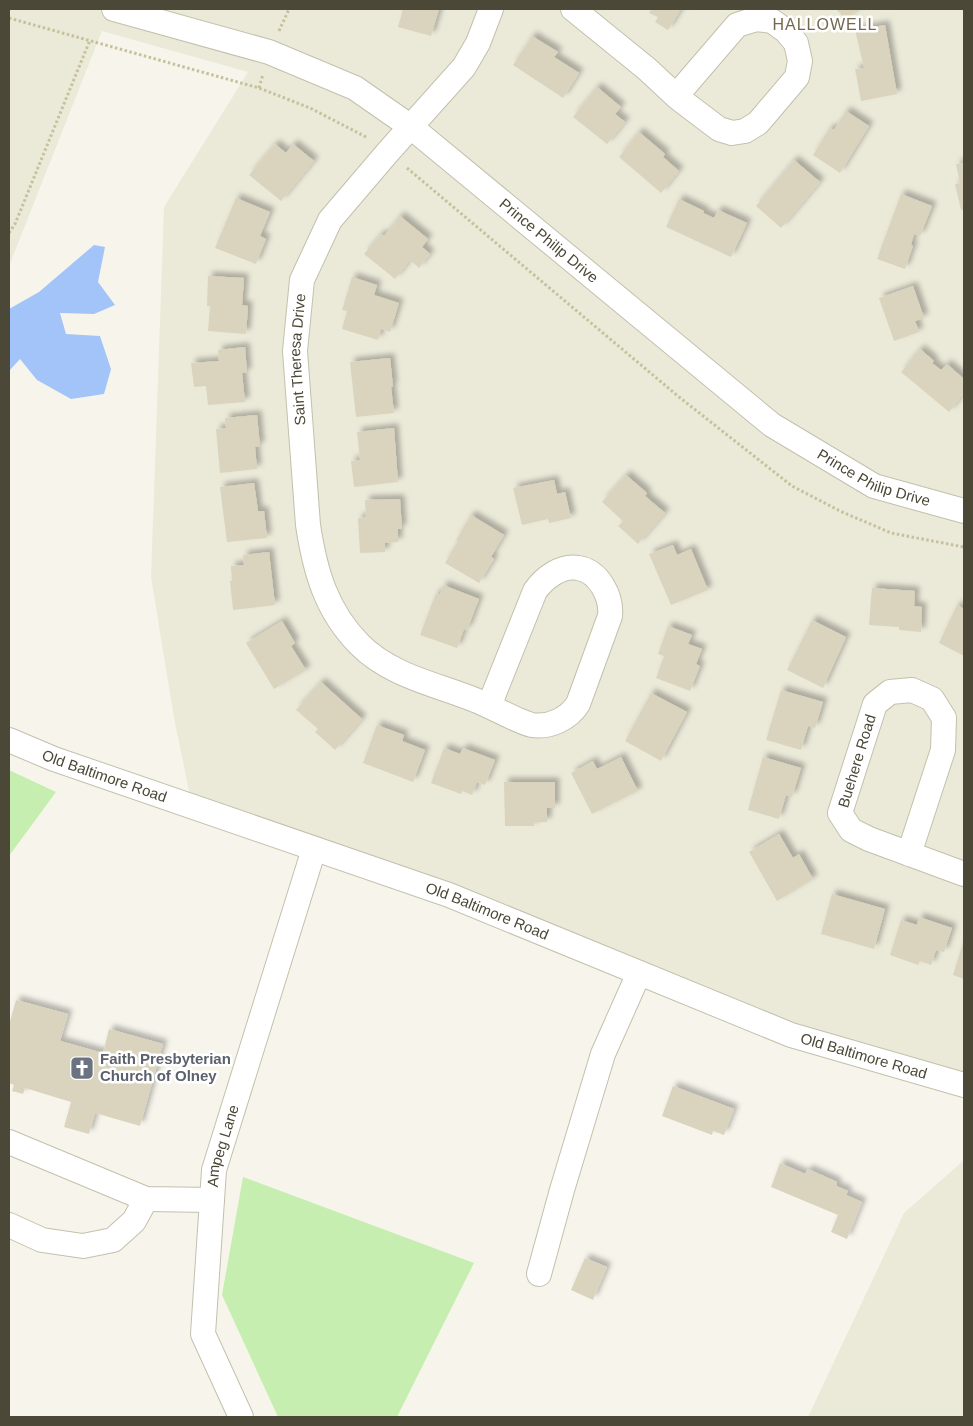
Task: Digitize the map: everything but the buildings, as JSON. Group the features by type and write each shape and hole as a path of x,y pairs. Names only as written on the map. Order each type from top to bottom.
{"street":[{"name":"Prince Philip Drive","path":"114,9 269,52 355,88 411,127 772,425 874,486 964,511"},
{"name":"Saint Theresa Drive","path":"489,706 535,591 540,584 549,576 568,568 578,568 596,579 609,598 611,606 610,616 578,704 574,710 559,721 546,724 532,724 400,672 382,662 362,647 348,632 325,594 317,575 312,553 295,351 302,280 330,220 464,67 478,43 492,9"},
{"path":"572,9 676,96 719,129 732,133 746,131 758,123 797,78 800,60 796,43 786,31 772,21 756,19 737,25 676,96"},
{"name":"Buehere Road","path":"909,854 943,750 944,718 932,699 912,690 890,692 874,704 840,813 851,830 868,839 909,854 964,874"},
{"name":"Old Baltimore Road","path":"9,740 54,759 449,895 791,1035 964,1085"},
{"name":"Ampeg Lane","path":"241,1417 203,1334 214,1170 314,849"},
{"path":"539,1274 603,1054 639,973"},
{"path":"9,1142 146,1199 212,1200"},
{"path":"9,1224 42,1240 83,1246 112,1240 134,1221 146,1199"}],"path":[{"path":"9,18 259,88 310,108 367,137 388,152 679,397 792,486 840,511 892,533 964,547"},
{"path":"9,233 15,224 90,40"}],"shaded area":[{"path":"9,9 964,9 964,1085 192,806 174,718 151,577 164,207 248,72 102,31 9,266"},
{"path":"964,1160 964,1417 808,1417 904,1213"}],"green space":[{"path":"9,770 56,792 9,856"},
{"path":"243,1177 474,1263 397,1417 278,1417 222,1295"}],"water":[{"path":"94,245 105,247 98,282 115,305 94,314 60,313 66,334 100,336 111,369 104,394 71,399 37,380 20,359 9,371 9,309 39,292"}],"place":[{"name":"Faith Presbyterian Church of Olney","path":"82,1068"}],"district":[{"name":"HALLOWELL","path":"825,24"}]}
